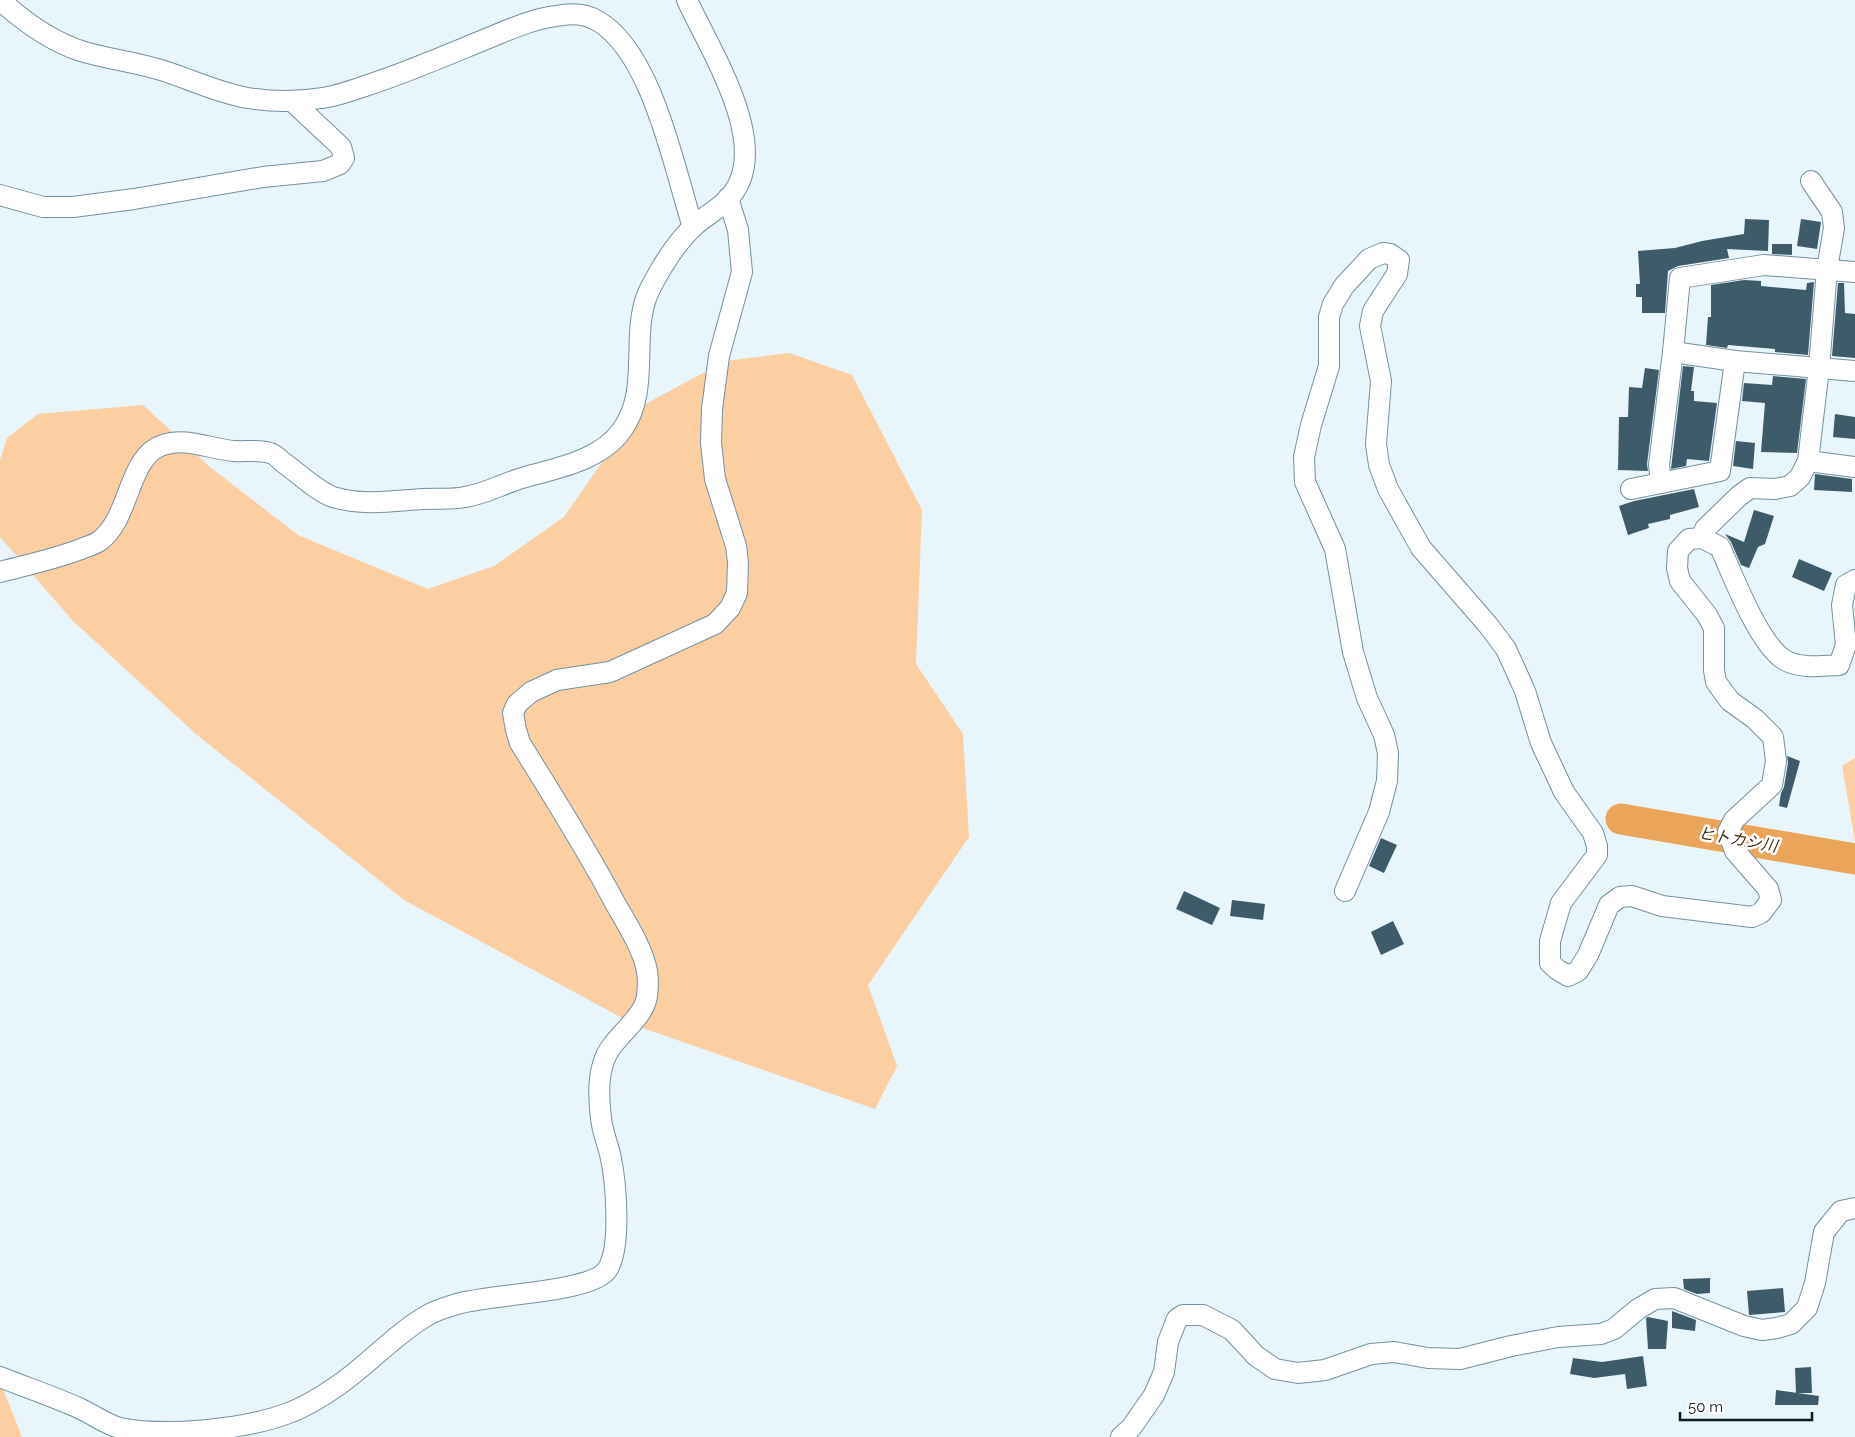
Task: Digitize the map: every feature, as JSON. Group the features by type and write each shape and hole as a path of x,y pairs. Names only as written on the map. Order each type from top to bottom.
{"street":[{"path":"0,0 32,26 79,50 134,62 220,91 248,98 292,101 325,98 399,75 501,33 538,20 556,16 586,15 599,22 612,33 625,47 638,68 665,134 693,227"},
{"path":"0,572 68,554 98,542 116,523 126,502 134,476 144,460 160,446 182,442 230,450 271,453 328,496 365,503 471,496 593,455 611,443 624,428 633,408 638,387 642,310 648,293 672,251 693,227 728,198 739,182 743,164 744,143 740,118 722,67 686,0"},
{"path":"0,195 43,207 73,207 134,199 263,177 323,171 340,164 344,158 341,148 292,101"},
{"path":"1702,538 1705,529 1750,488 1775,489 1790,486 1800,477 1808,461 1819,368 1827,269 1834,228 1832,212 1811,181"},
{"path":"0,1377 79,1408 118,1428 144,1433 203,1432 257,1422 287,1414 317,1400 344,1381 403,1331 430,1313 467,1301 575,1286 598,1277 607,1270 615,1247 616,1214 611,1158 601,1121 599,1088 602,1064 609,1048 634,1022 647,999 647,970 633,936 589,854 520,743 514,713 517,704 531,692 557,680 610,672 715,624 730,608 737,593 738,562 736,546 715,479 711,443 712,409 719,356 742,272 738,230 728,198"},
{"path":"1345,891 1379,812 1387,781 1388,753 1384,735 1367,698 1353,652 1335,549 1305,482 1304,457 1329,366 1329,317 1333,304 1344,286 1370,259 1383,253 1390,254 1399,260 1397,274 1373,311 1370,326 1381,381 1376,444 1379,465 1388,489 1421,548 1488,624 1506,649 1525,691 1541,743 1564,792 1593,833 1595,840 1597,855 1561,903 1550,941 1550,963 1558,970 1568,976 1578,971 1609,905 1620,897 1632,896 1662,906 1752,917 1761,913 1771,900 1768,889 1735,852 1728,832 1734,820 1772,785 1776,761 1772,737 1755,719 1730,701 1716,682 1714,670 1714,628 1707,615 1680,581 1677,568 1678,551 1689,539 1702,538 1720,547 1764,639 1784,660 1809,667 1839,665 1846,645 1842,605 1846,584 1855,580"},
{"path":"1660,483 1659,465 1680,278 1764,264 1855,272"},
{"path":"1673,352 1735,361 1855,371"},
{"path":"1632,489 1720,471 1735,361"},
{"path":"1808,461 1855,467"},
{"path":"1121,1437 1131,1428 1154,1395 1164,1372 1168,1342 1177,1319 1183,1315 1204,1315 1232,1330 1256,1356 1275,1369 1298,1373 1325,1370 1371,1354 1394,1352 1428,1358 1460,1359 1558,1336 1601,1334 1614,1329 1638,1309 1655,1299 1674,1298 1744,1326 1762,1330 1777,1328 1792,1324 1807,1308 1815,1283 1824,1232 1841,1211 1855,1208"}],"shaded area":[{"path":"789,353 852,375 922,510 916,664 963,734 969,837 868,985 897,1066 875,1109 637,1026 404,900 197,735 72,620 0,537 0,460 7,438 38,414 143,405 210,467 298,535 428,589 494,566 564,517 640,407 725,361"},
{"path":"1855,758 1855,841 1842,766"},
{"path":"0,1381 22,1437 0,1437"}],"building":[{"path":"1745,219 1769,220 1768,251 1727,249 1729,258 1678,266 1668,271 1665,313 1642,313 1642,297 1636,297 1636,284 1640,284 1638,251 1675,248 1744,234"},
{"path":"1801,219 1821,222 1817,249 1797,246"},
{"path":"1772,244 1792,244 1792,255 1772,254"},
{"path":"1744,280 1761,281 1761,286 1806,290 1807,283 1814,282 1808,355 1775,352 1775,349 1728,345 1727,348 1706,345 1708,317 1711,317 1711,285"},
{"path":"1838,283 1844,283 1845,313 1855,314 1855,358 1832,356"},
{"path":"1683,366 1694,367 1691,391 1694,391 1694,401 1717,403 1709,461 1687,459 1686,466 1671,469"},
{"path":"1645,368 1659,370 1647,464 1648,471 1618,470 1619,417 1628,417 1629,387 1642,388"},
{"path":"1773,376 1806,379 1797,453 1761,452 1765,403 1742,401 1744,383 1772,385"},
{"path":"1835,414 1855,417 1855,439 1833,437"},
{"path":"1736,441 1755,443 1753,469 1733,466"},
{"path":"1815,474 1852,479 1852,492 1814,490"},
{"path":"1694,489 1699,507 1670,515 1670,519 1648,524 1649,528 1628,535 1619,506 1634,501"},
{"path":"1754,510 1774,516 1765,544 1758,547 1749,568 1741,565 1731,542 1725,534 1744,542"},
{"path":"1799,559 1832,573 1824,591 1792,577"},
{"path":"1787,756 1800,761 1787,808 1779,806 1788,763"},
{"path":"1381,838 1397,845 1384,873 1369,866"},
{"path":"1184,891 1220,908 1212,925 1176,909"},
{"path":"1232,900 1265,904 1263,920 1230,916"},
{"path":"1393,921 1404,944 1381,955 1371,932"},
{"path":"1710,1278 1710,1293 1697,1294 1684,1289 1683,1279"},
{"path":"1783,1288 1785,1312 1749,1315 1747,1291"},
{"path":"1672,1311 1696,1320 1695,1331 1672,1328"},
{"path":"1646,1318 1668,1321 1666,1349 1648,1349"},
{"path":"1643,1356 1647,1386 1627,1389 1625,1374 1594,1378 1570,1374 1573,1358 1602,1362"},
{"path":"1811,1367 1812,1393 1796,1393 1795,1368"},
{"path":"1776,1390 1819,1396 1818,1405 1775,1405"}],"waterway":[{"name":"ヒトカシ川","path":"1621,819 1855,859"}]}
